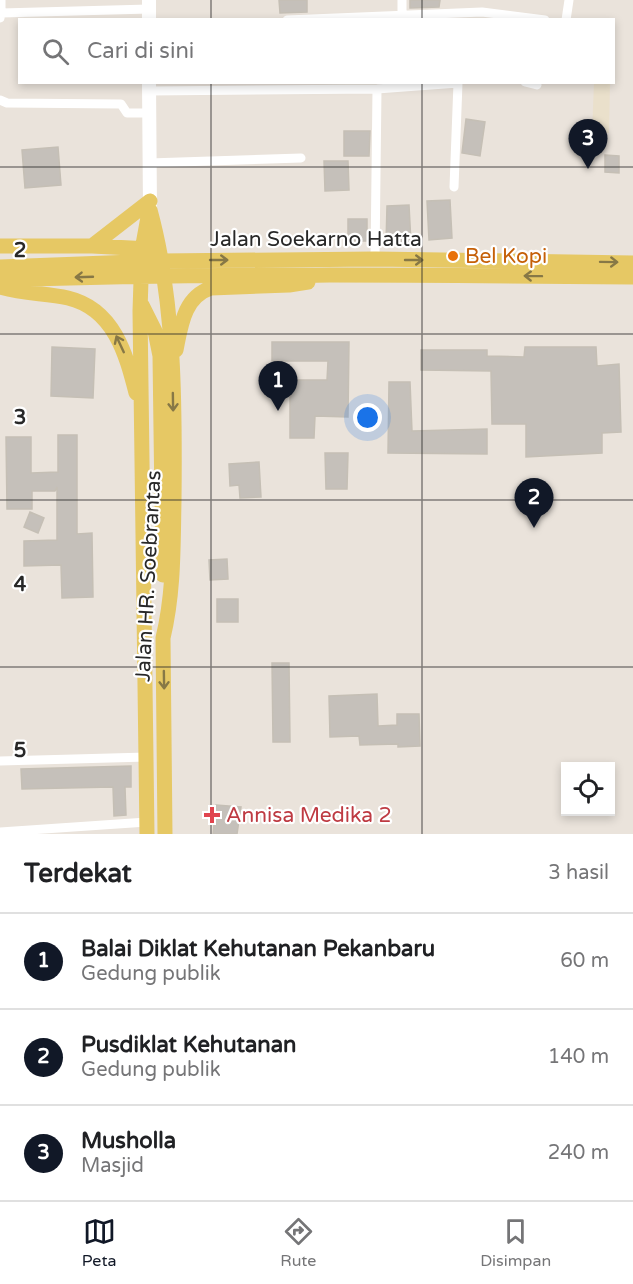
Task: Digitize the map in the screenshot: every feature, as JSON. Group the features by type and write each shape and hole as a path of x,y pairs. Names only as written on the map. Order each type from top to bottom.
{"main road":[{"path":"92,246 150,205 149,87"},
{"name":"Jalan HR. Soebrantas","path":"150,205 161,262 174,458 172,580 170,610 163,638 165,834"},
{"name":"Jalan HR. Soebrantas","path":"147,828 142,262 150,205"},
{"path":"0,246 92,246 142,262"},
{"path":"0,257 72,258 88,261 113,273 131,288 146,311 166,360"},
{"name":"Jalan Soekarno Hatta","path":"0,267 142,262 375,259 633,263"},
{"name":"Jalan Soekarno Hatta","path":"0,280 142,262"},
{"name":"Jalan Soekarno Hatta","path":"161,262 340,274 633,277"},
{"path":"166,360 190,304 199,292 212,288 289,285 340,274"},
{"path":"0,287 13,291 69,298 88,305 105,318 117,336 127,358 142,420"}],"street":[{"path":"0,18 1,0"},
{"path":"402,0 402,15"},
{"path":"567,18 569,0"},
{"path":"1,13 149,10"},
{"path":"333,18 482,12 529,18"},
{"path":"149,87 377,89 444,84"},
{"path":"454,187 458,84"},
{"path":"533,84 537,85"},
{"path":"375,259 377,89"},
{"path":"0,100 7,103 121,104 127,113 148,113"},
{"path":"149,164 301,158"},
{"path":"0,761 147,758"},
{"path":"6,833 147,828"}],"shaded area":[{"path":"594,84 610,84 609,133 592,133"}],"building":[{"path":"279,0 307,0 307,12 280,13"},
{"path":"410,0 440,0 439,7 410,8"},
{"path":"466,119 485,122 480,156 462,153"},
{"path":"344,131 370,131 369,156 344,156"},
{"path":"58,147 61,185 25,188 22,150"},
{"path":"605,155 619,156 619,173 605,172"},
{"path":"324,161 348,161 349,190 325,191"},
{"path":"450,200 452,238 429,240 427,201"},
{"path":"409,205 411,243 386,244 387,206"},
{"path":"348,219 367,219 367,241 348,241"},
{"path":"272,342 349,342 348,417 315,416 314,438 290,438 290,380 327,380 328,361 272,361"},
{"path":"52,347 95,349 93,398 51,396"},
{"path":"525,347 596,347 597,366 619,364 621,432 602,433 602,453 526,457 526,424 492,424 491,371 421,370 421,350 487,350 487,356 524,357"},
{"path":"389,382 410,382 412,431 487,429 487,454 388,453"},
{"path":"58,435 77,435 77,534 92,533 93,597 62,598 61,565 24,566 24,541 57,540 57,487 55,491 32,491 32,509 7,509 6,437 31,437 31,473 58,472"},
{"path":"325,453 348,453 347,489 326,489"},
{"path":"259,462 261,497 240,498 239,485 230,486 229,464"},
{"path":"30,512 44,518 38,533 24,527"},
{"path":"227,559 228,579 210,580 209,560"},
{"path":"217,599 238,599 238,622 217,622"},
{"path":"272,663 289,663 290,742 273,742"},
{"path":"377,694 378,726 397,725 397,714 419,714 420,746 360,745 359,736 330,737 329,696"},
{"path":"131,766 131,787 125,787 126,815 114,816 113,787 22,789 21,769"},
{"path":"216,805 241,807 237,834 213,834"}],"place":[{"name":"Musholla","path":"588,169"},
{"name":"Bel Kopi","path":"453,256"},
{"name":"Balai Diklat Kehutanan Pekanbaru","path":"278,411"},
{"name":"Pusdiklat Kehutanan","path":"534,528"},
{"name":"Annisa Medika 2","path":"212,815"}]}
